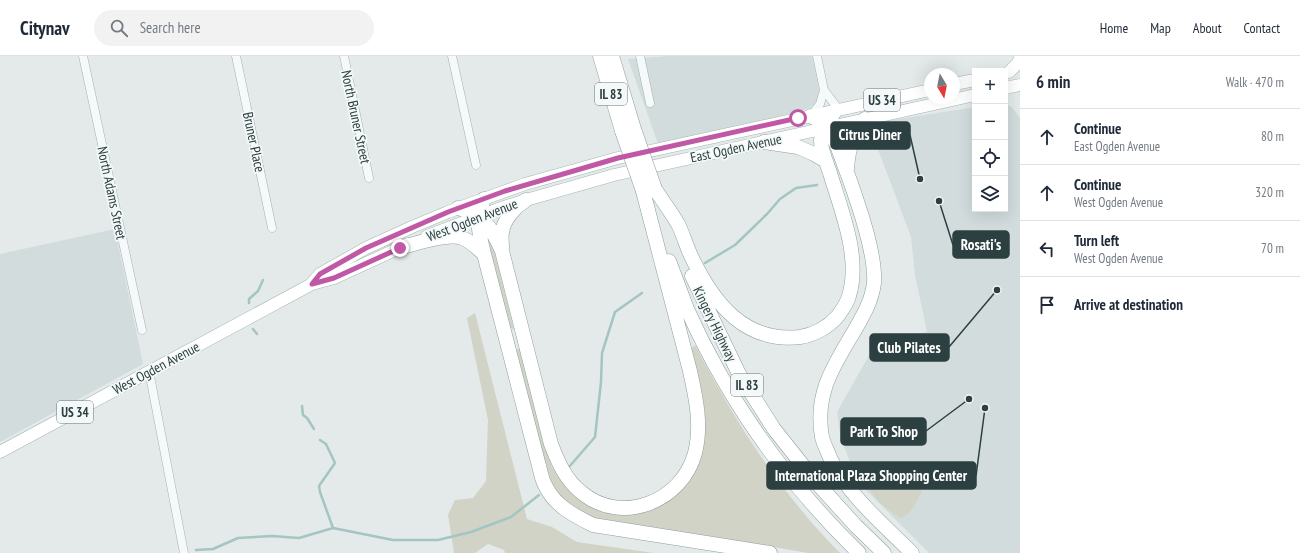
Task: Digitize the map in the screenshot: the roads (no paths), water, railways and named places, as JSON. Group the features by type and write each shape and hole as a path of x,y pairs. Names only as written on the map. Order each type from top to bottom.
{"highway":[{"name":"Kingery Highway","path":"600,56 649,190 687,308 701,337 738,405 764,445 802,494 859,553"},
{"name":"Kingery Highway","path":"612,56 628,130"},
{"path":"649,190 678,224 692,259 704,281 718,302 734,318 752,330 770,337 790,338 806,336 823,328 844,308 852,285 853,270 850,243 821,140 826,128 837,110"},
{"path":"811,116 817,119 834,136 856,200 872,256 874,284 867,309 831,371 824,390 820,415 823,439 826,450 849,488 864,506 912,553"},
{"path":"847,173 848,149 857,130 865,119"},
{"path":"764,142 798,147 826,161"},
{"name":"Kingery Highway","path":"649,190 739,374 774,429 816,482 856,526 884,553"},
{"path":"458,208 478,216 490,227 502,251 551,444 567,479 582,493 596,502 610,507 631,508 656,501 681,481 695,454 697,442 698,422 696,395 649,190"},
{"path":"484,198 478,216 478,227 538,466 546,488 559,504 577,518 592,525 770,553"},
{"path":"502,251 502,232 508,218 517,206 526,200"},
{"path":"400,248 444,237 460,236 472,243 484,254"}],"main road":[{"path":"1011,72 1020,58"},
{"path":"960,83 972,81"},
{"path":"1008,87 1020,85"},
{"name":"East Ogden Avenue","path":"698,141 924,91"},
{"name":"East Ogden Avenue","path":"614,175 972,96"},
{"name":"West Ogden Avenue","path":"312,284 320,274 366,248 412,227 484,198 525,184 618,158 698,141"},
{"name":"West Ogden Avenue","path":"0,452 312,284 334,278 400,248 478,216 526,200 614,175"}],"street":[{"name":"North Adams Street","path":"83,56 142,330"},
{"name":"Bruner Place","path":"236,56 272,228"},
{"name":"North Bruner Street","path":"344,56 369,178"},
{"path":"452,56 476,164"},
{"path":"640,56 650,103"},
{"path":"817,56 824,90 837,110"},
{"path":"811,116 820,104 824,90"},
{"path":"149,371 184,553"}],"waterway":[{"path":"705,263 735,245 780,199 796,188 817,185"},
{"path":"249,303 249,299 258,291 263,280"},
{"path":"569,467 595,437 601,382 602,353 615,312 642,293"},
{"path":"253,329 257,334"},
{"path":"302,406 303,415 307,418 314,429"},
{"path":"320,440 326,444 335,463 319,486 333,528"},
{"path":"196,550 213,549 238,538 272,536 299,538 333,528 393,540 438,540 471,532 511,517 539,495"}],"place":[{"name":"Citrus Diner","path":"920,179"},
{"name":"Rosati's","path":"939,201"},
{"name":"Club Pilates","path":"997,290"},
{"name":"Park To Shop","path":"969,399"},
{"name":"International Plaza Shopping Center","path":"985,408"}]}
